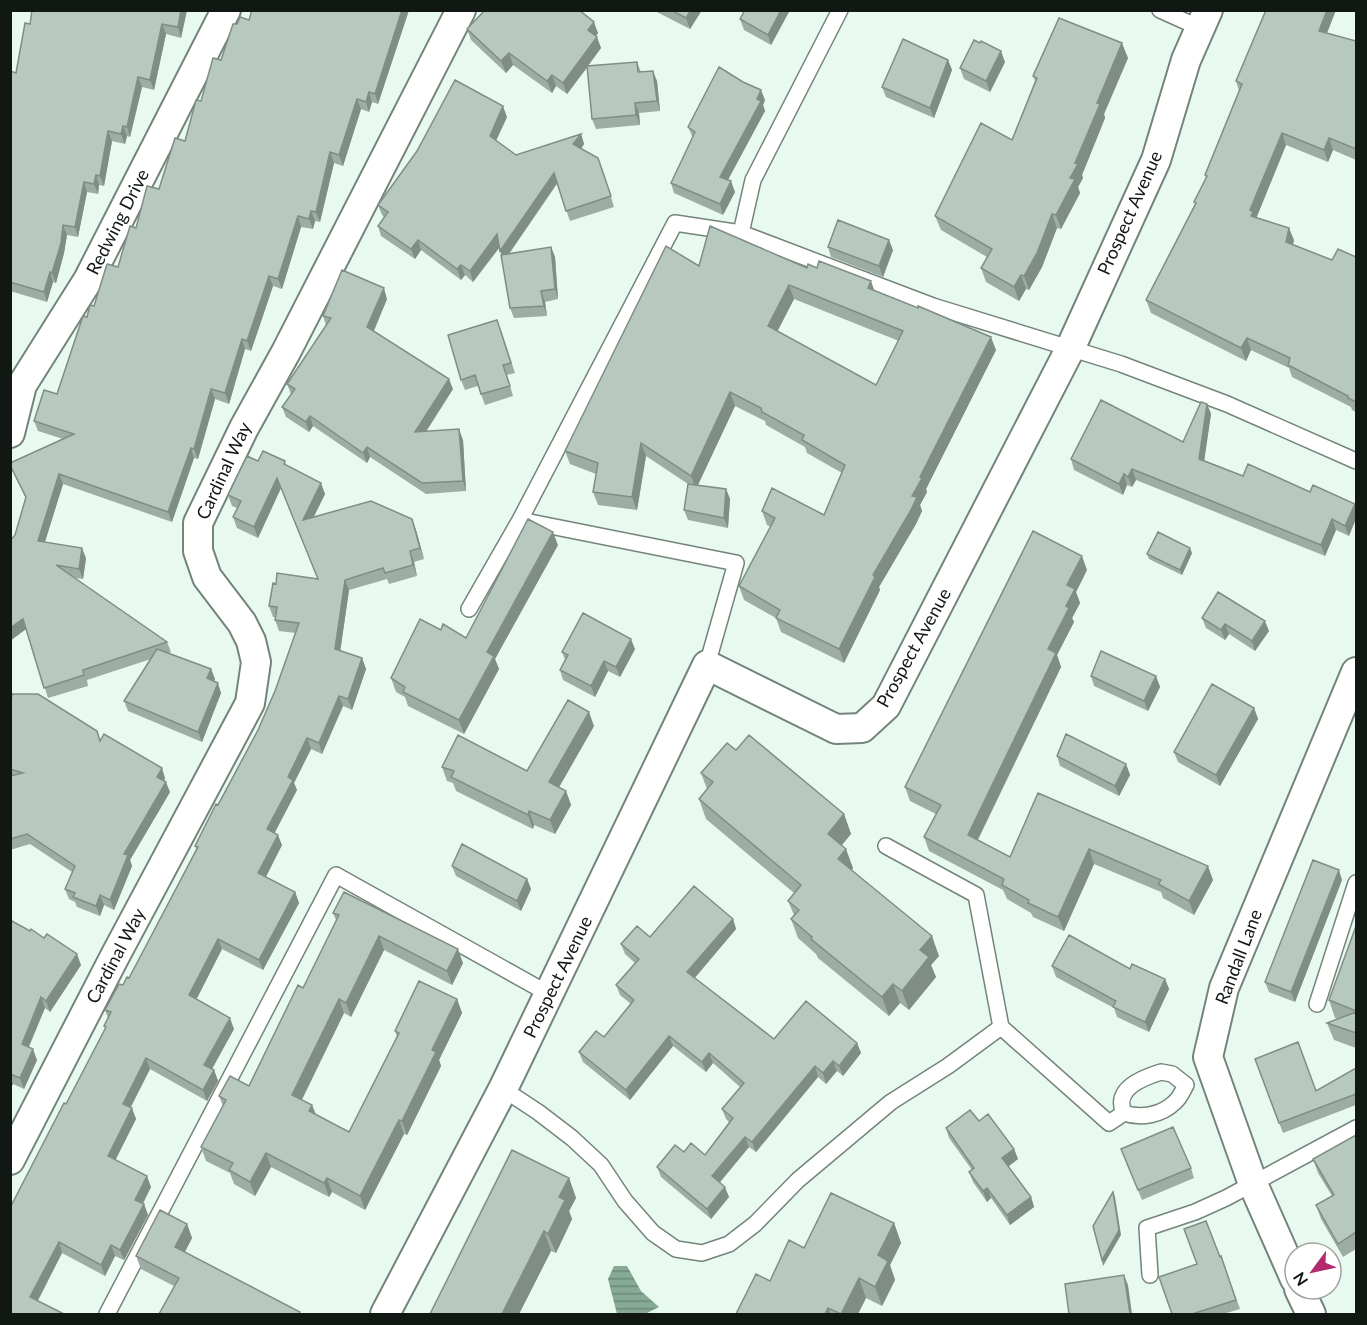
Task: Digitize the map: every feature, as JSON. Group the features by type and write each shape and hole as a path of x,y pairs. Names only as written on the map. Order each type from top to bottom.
{"street":[{"name":"Redwing Drive","path":"10,433 16,376 88,280 226,10"},
{"name":"Cardinal Way","path":"10,1161 115,956 250,703 256,662 250,641 242,623 207,577 198,551 198,523 244,428 286,352 461,10"},
{"name":"Prospect Avenue","path":"385,1314 503,1089 707,665 836,729 862,728 886,706 1070,349 1156,160 1186,60 1204,19"},
{"name":"Randall Lane","path":"1283,1252 1200,1080 1208,1057 1224,988 1356,672"}],"lane":[{"path":"741,233 753,180 840,10"},
{"path":"1160,10 1204,19"},
{"path":"469,609 520,520 675,223 741,233 933,306 1121,364 1227,404 1356,461"},
{"path":"520,520 736,563 707,665"},
{"path":"886,846 976,895 1001,1027 1109,1123 1124,1113"},
{"path":"107,1314 336,875 549,994"},
{"path":"1317,1004 1356,884"},
{"path":"503,1089 555,1125 602,1165 625,1201 653,1233 676,1249 702,1253 729,1244 755,1224 798,1180 891,1102 948,1066 1001,1027"},
{"path":"1161,1072 1200,1080 1164,1110 1136,1118 1124,1113 1120,1106 1124,1094 1137,1081 1161,1072"},
{"path":"1150,1275 1147,1228 1195,1212 1356,1128"}],"shaded area":[{"path":"614,1266 627,1266 641,1291 659,1307 645,1314 617,1314 608,1279"}],"building":[{"path":"32,10 181,10 178,27 162,24 150,80 138,77 127,127 123,126 121,134 108,131 100,176 96,175 94,184 84,182 75,227 63,225 61,243 44,292 10,282 10,71 16,73 25,23 30,24"},
{"path":"252,10 402,10 375,94 369,92 366,102 357,99 339,155 330,152 316,212 311,211 309,219 298,216 278,279 269,276 247,341 242,339 225,393 211,389 194,449 191,448 168,512 59,474 38,541 82,548 79,569 56,565 167,642 83,670 84,675 44,688 23,619 10,628 10,541 15,535 26,497 10,463 74,434 34,421 44,390 57,394 83,316 87,317 90,305 94,306 107,264 118,267 130,226 136,228 147,186 159,189 175,138 185,141 196,100 201,101 213,58 221,60 233,24 237,24 240,17 249,20"},
{"path":"485,10 579,10 594,22 588,30 597,37 563,83 552,75 547,81 509,53 501,61 467,29"},
{"path":"671,10 691,10 686,18"},
{"path":"745,10 781,10 768,35 740,19"},
{"path":"1266,10 1327,10 1319,31 1356,41 1356,149 1329,138 1324,150 1282,133 1250,210 1253,212 1251,216 1289,228 1286,242 1332,260 1338,249 1356,257 1356,402 1288,365 1290,358 1247,338 1241,348 1146,300 1196,203 1194,202 1207,176 1205,175 1242,84 1236,81"},
{"path":"1059,18 1122,43 1075,163 1078,164 1070,178 1075,179 1056,215 1052,214 1037,253 1024,276 1021,275 1014,287 981,268 992,249 935,216 981,123 1012,140 1037,78 1033,76"},
{"path":"903,39 948,60 930,108 882,87"},
{"path":"974,40 1001,51 986,81 960,68"},
{"path":"637,62 638,72 653,71 657,101 635,103 636,115 592,119 587,66"},
{"path":"719,67 761,90 757,99 761,101 720,177 731,181 720,204 671,183 695,132 688,127"},
{"path":"455,80 503,106 490,136 516,155 581,134 573,144 598,158 611,196 566,211 554,173 500,251 497,234 470,271 461,265 457,269 418,240 411,249 378,226 388,212 378,205 417,151"},
{"path":"838,220 889,240 879,266 828,247"},
{"path":"710,226 807,268 808,264 817,268 819,261 871,281 868,288 991,337 920,477 922,478 912,496 917,497 911,510 873,575 875,577 839,649 776,618 780,610 739,586 775,518 762,511 772,488 824,515 845,465 802,440 804,435 730,392 691,476 641,443 632,497 593,492 598,463 565,451 666,246 699,266","holes":["789,285 903,331 876,385 768,326"]},
{"path":"551,247 555,289 541,291 544,306 510,308 501,255"},
{"path":"342,270 384,288 367,327 449,379 415,432 459,429 463,481 422,483 367,447 363,453 310,416 306,422 282,407 295,389 287,384 331,318 323,316"},
{"path":"497,320 511,363 503,365 510,386 481,394 475,375 461,380 448,335"},
{"path":"1101,400 1183,442 1201,402 1207,404 1199,459 1243,476 1248,464 1310,492 1313,485 1355,504 1345,526 1332,519 1321,545 1132,469 1128,477 1124,474 1119,484 1071,459"},
{"path":"263,451 285,461 284,464 321,483 303,520 371,501 412,519 420,548 410,551 413,565 385,573 383,568 345,580 335,649 362,658 348,699 339,696 319,743 307,738 288,777 293,780 267,829 278,835 258,873 295,892 259,960 218,939 189,995 230,1018 204,1065 214,1070 203,1090 146,1058 123,1104 132,1108 108,1156 147,1176 135,1200 144,1204 120,1250 111,1245 101,1265 59,1242 30,1297 64,1314 10,1314 10,1208 106,1027 104,1026 111,1012 105,1010 119,984 123,985 127,977 129,978 198,847 195,846 216,804 218,805 258,730 275,691 299,623 275,620 277,607 269,606 277,573 318,579 277,478 254,527 233,517 241,501 228,495 247,456 258,461"},
{"path":"688,484 726,489 724,518 684,510"},
{"path":"528,519 553,532 487,652 494,656 459,720 403,692 405,687 391,678 420,619 441,630 443,624 466,638"},
{"path":"1033,531 1082,556 1067,585 1075,589 1066,606 1069,608 1048,649 1056,653 968,835 1010,857 1038,793 1208,866 1189,901 1158,884 1161,880 1089,849 1058,917 1028,903 1029,900 1002,885 1004,879 924,837 941,805 905,787"},
{"path":"1158,532 1190,548 1180,570 1147,554"},
{"path":"1218,592 1265,621 1252,641 1225,624 1221,630 1202,618"},
{"path":"583,613 631,639 616,667 604,661 591,686 560,670 568,655 562,652"},
{"path":"157,649 211,669 207,678 218,683 198,732 124,701"},
{"path":"1101,651 1156,676 1144,701 1091,676"},
{"path":"1212,684 1254,708 1216,775 1174,752"},
{"path":"12,694 38,694 97,731 100,741 104,734 162,768 157,777 166,782 124,854 128,855 110,900 100,895 96,906 73,897 75,893 65,889 75,866 27,834 10,839 10,776 23,773 10,769"},
{"path":"568,700 589,712 549,782 566,791 550,820 529,811 528,815 451,777 454,771 442,767 458,735 527,771"},
{"path":"1066,734 1126,764 1115,786 1057,756"},
{"path":"749,735 844,814 828,834 846,849 838,859 932,936 920,950 929,957 902,991 893,984 882,997 811,939 812,937 791,919 799,910 788,901 801,885 699,799 713,782 701,773 727,743 736,750"},
{"path":"462,844 527,879 517,901 452,866"},
{"path":"1313,860 1339,870 1291,992 1265,982"},
{"path":"694,886 733,919 687,972 774,1039 806,1001 857,1043 839,1066 833,1061 823,1073 815,1066 752,1142 745,1137 712,1176 725,1187 707,1209 657,1167 675,1145 684,1152 691,1143 705,1155 733,1118 722,1109 744,1083 709,1053 702,1062 669,1036 626,1090 579,1052 596,1031 604,1037 634,1000 616,985 639,959 621,944 637,926 650,937"},
{"path":"344,892 458,949 447,971 379,936 346,1003 339,999 292,1095 312,1105 309,1111 349,1132 399,1033 395,1031 419,981 457,999 432,1050 436,1052 402,1121 399,1120 360,1196 327,1178 324,1183 266,1153 250,1182 229,1170 233,1163 201,1147 226,1100 219,1096 230,1076 249,1086 298,985 303,988 339,915 333,913"},
{"path":"10,920 30,931 31,929 44,938 47,934 77,954 46,1001 41,997 22,1044 33,1049 20,1078 10,1074"},
{"path":"1356,926 1356,1011 1329,1000"},
{"path":"1069,935 1130,969 1132,964 1165,979 1145,1022 1113,1007 1116,1001 1052,966"},
{"path":"1356,1012 1356,1033 1327,1023"},
{"path":"1298,1042 1316,1091 1356,1068 1356,1094 1279,1123 1255,1059"},
{"path":"970,1110 979,1121 988,1114 1014,1149 1002,1158 1031,1197 1007,1215 987,1188 983,1191 969,1172 974,1168 946,1128"},
{"path":"1173,1127 1191,1168 1138,1190 1121,1149"},
{"path":"1356,1135 1356,1232 1342,1241 1336,1241 1316,1205 1334,1195 1313,1159"},
{"path":"512,1150 569,1178 559,1197 565,1200 548,1234 544,1231 502,1314 430,1314"},
{"path":"1113,1192 1119,1230 1102,1260 1093,1226"},
{"path":"831,1193 894,1223 878,1255 888,1261 875,1287 859,1278 841,1314 828,1308 825,1314 736,1314 756,1274 770,1281 789,1240 804,1248"},
{"path":"160,1210 187,1224 175,1247 300,1312 299,1314 159,1314 179,1278 136,1256"},
{"path":"1206,1221 1236,1300 1192,1314 1172,1314 1159,1277 1197,1264 1184,1229"},
{"path":"1124,1275 1130,1314 1069,1314 1065,1284"}]}
